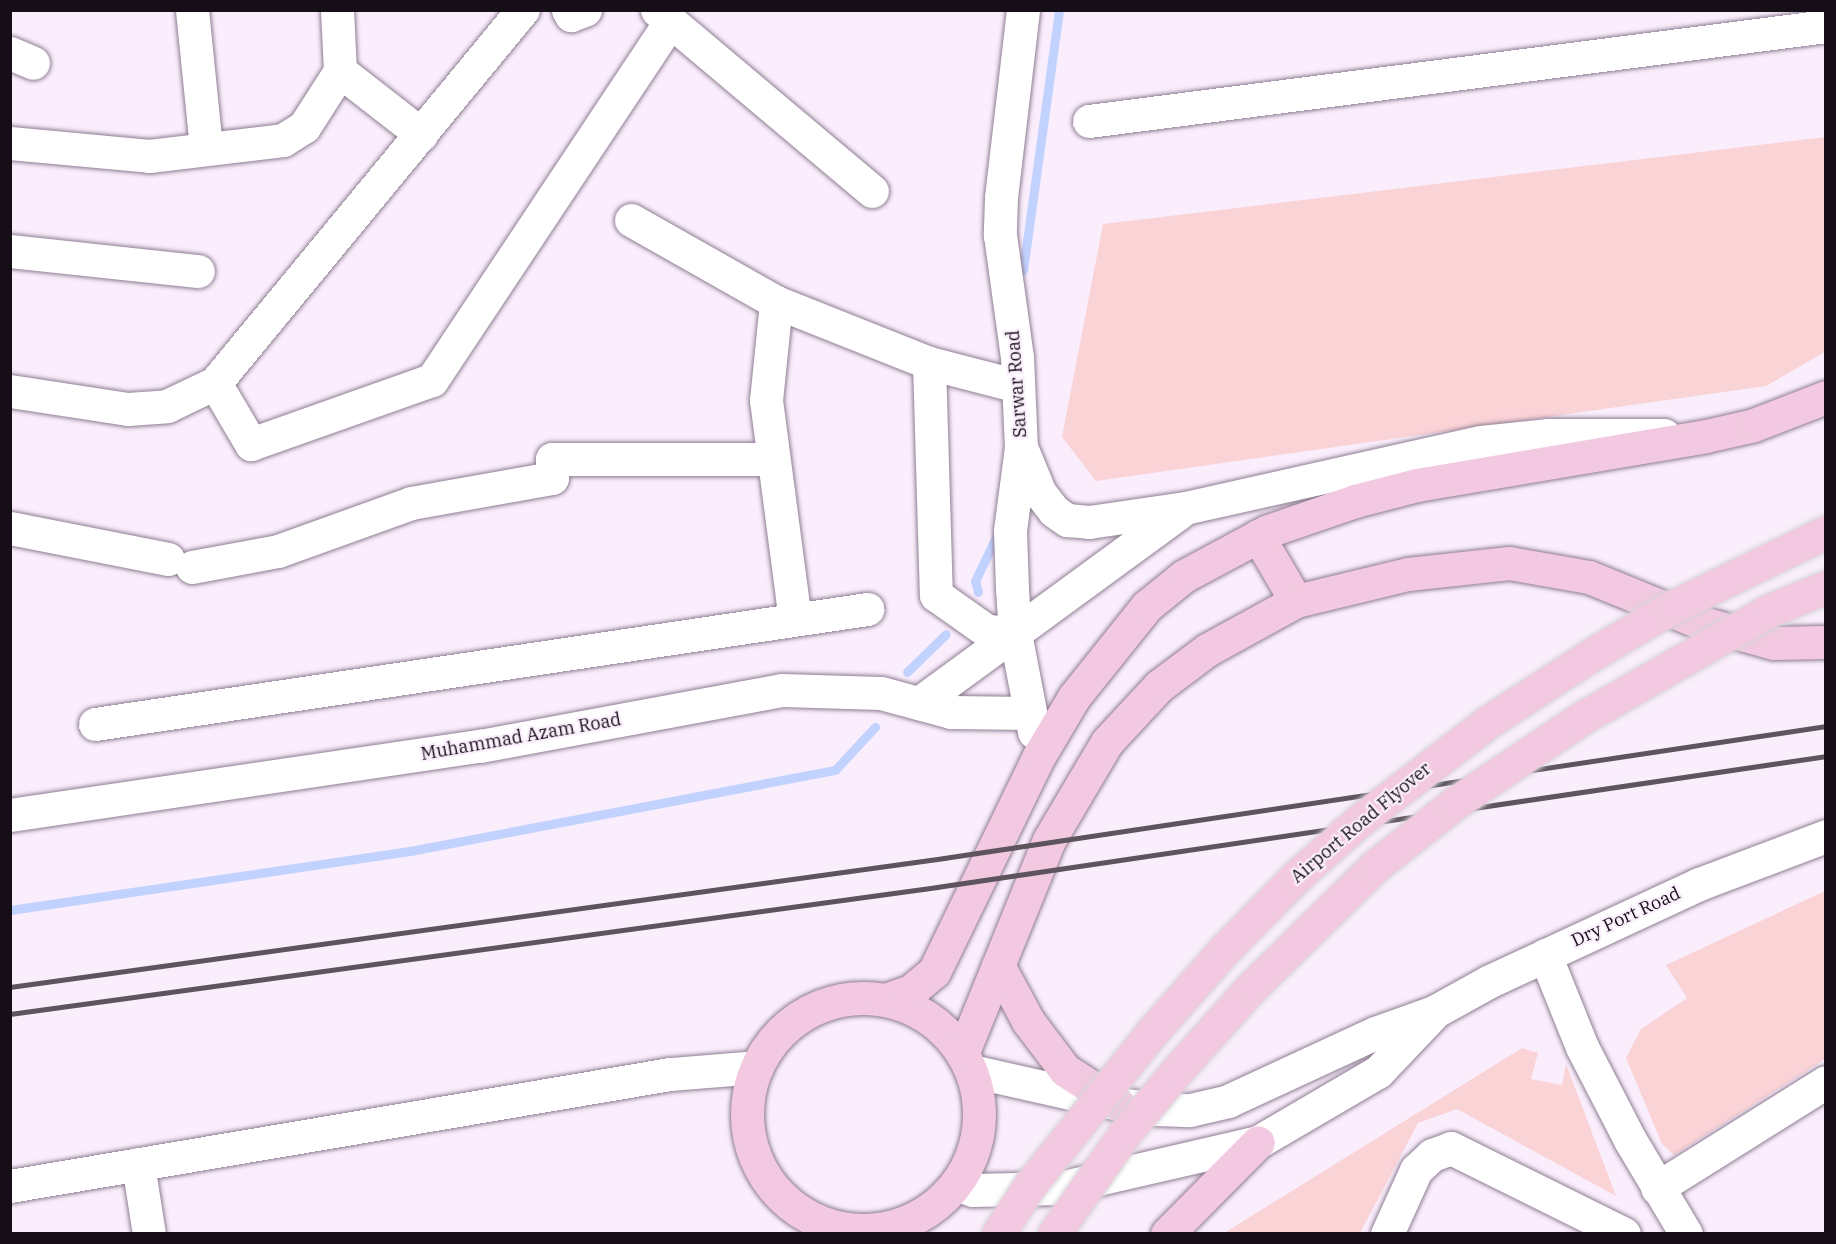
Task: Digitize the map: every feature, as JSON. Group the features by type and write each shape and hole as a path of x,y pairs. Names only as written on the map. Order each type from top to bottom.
{"main road":[{"path":"885,1000 911,991 934,972 1039,756 1074,697 1147,606 1184,576 1258,536 1354,501 1418,485 1706,436 1754,425 1826,397"},
{"name":"Airport Road Flyover","path":"998,1233 1070,1132 1160,1023 1257,916 1360,820 1488,722 1591,655 1672,606 1826,532"},
{"path":"1258,536 1296,601"},
{"path":"967,1061 998,964 1049,840 1107,742 1159,686 1207,650 1296,601 1408,574 1509,563 1589,577 1699,622 1773,643 1826,642"},
{"path":"1054,1233 1125,1133 1181,1066 1252,987 1375,866 1455,803 1582,718 1768,611 1826,587"},
{"path":"998,964 1028,1021 1065,1070 1118,1104"},
{"path":"846,999 885,1000 915,1010 942,1028 967,1061 980,1110 975,1149 957,1184 907,1228 864,1230 794,1220 766,1179 750,1144 747,1105 757,1067 778,1034 809,1011 846,999"},
{"path":"1167,1233 1258,1142"}],"street":[{"path":"192,10 206,148"},
{"path":"10,143 149,156 283,140 304,127 340,71 337,10"},
{"path":"10,391 128,409 167,406 215,383 523,10"},
{"path":"568,10 571,15 585,10"},
{"name":"Sarwar Road","path":"1023,10 1001,198 1000,235 1018,386 1021,447 1010,531 1015,633 1039,756"},
{"path":"215,383 251,444 432,380 664,16 872,191"},
{"path":"1089,121 1826,26"},
{"path":"340,71 421,134"},
{"path":"631,220 776,302 929,363 1018,386"},
{"path":"10,251 198,271"},
{"path":"776,302 766,400 795,619"},
{"path":"929,363 936,596 987,631 1015,633"},
{"path":"1021,447 1040,494 1054,511 1067,520 1089,522 1185,508 1481,442 1549,435 1706,436"},
{"path":"10,528 180,563 278,551 411,503 552,478 552,459 773,459"},
{"path":"919,703 1185,508"},
{"path":"95,724 867,609"},
{"name":"Muhammad Azam Road","path":"10,815 480,746 782,690 881,693 951,712 1030,713"},
{"name":"Dry Port Road","path":"1434,1012 1545,955 1699,884 1826,836"},
{"path":"1545,955 1581,1047 1657,1188 1686,1233"},
{"path":"967,1061 1118,1104 1190,1110 1228,1101 1375,1033 1434,1012"},
{"path":"957,1184 973,1190 1059,1188 1258,1142 1378,1072 1434,1012"},
{"path":"10,1186 670,1074 757,1067"},
{"path":"1657,1188 1826,1082"},
{"path":"1387,1233 1416,1170 1432,1155 1451,1149 1624,1233"},
{"path":"138,1164 148,1233"}],"shaded area":[{"path":"1825,137 1825,352 1766,386 1096,481 1062,437 1103,224"},
{"path":"1825,891 1825,1059 1674,1155 1662,1144 1626,1058 1641,1029 1687,998 1666,965"},
{"path":"1522,1048 1538,1053 1531,1079 1562,1085 1566,1064 1616,1196 1457,1109 1418,1123 1360,1233 1224,1233"}],"waterway":[{"path":"1023,270 1059,10"},
{"path":"978,592 975,581 999,531"},
{"path":"907,672 946,634"},
{"path":"10,910 410,851 835,770 875,727"}],"railway":[{"path":"10,987 944,858 1826,726"},
{"path":"10,1014 937,887 1826,756"}]}
